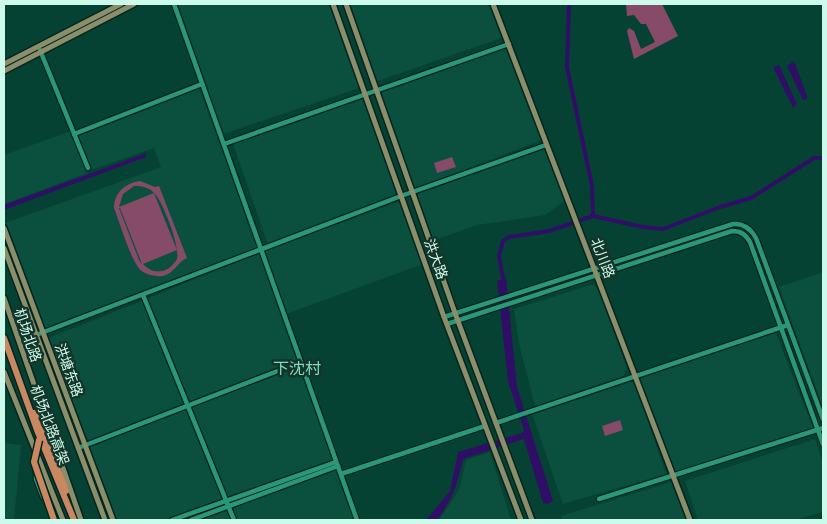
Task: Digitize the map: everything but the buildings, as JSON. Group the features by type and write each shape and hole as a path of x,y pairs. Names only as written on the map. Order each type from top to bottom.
{"highway":[{"name":"机场北路高架","path":"4,338 72,520"},
{"name":"机场北路高架","path":"4,349 72,520"},
{"path":"27,402 42,426 80,520"},
{"path":"39,440 34,462 53,520"}],"main road":[{"path":"4,71 121,4"},
{"path":"4,64 134,4"},
{"name":"洪大路","path":"333,4 444,317 521,520"},
{"name":"洪大路","path":"346,4 455,313 532,520"},
{"name":"北川路","path":"493,4 690,520"},
{"name":"洪塘东路","path":"4,228 113,520"},
{"name":"洪塘东路","path":"4,248 105,520"},
{"name":"机场北路","path":"4,298 80,520"},
{"path":"4,372 63,520"}],"street":[{"path":"174,4 357,520"},
{"path":"224,144 509,44"},
{"path":"40,49 88,168"},
{"path":"74,134 202,84"},
{"path":"36,335 401,196 546,145"},
{"path":"444,317 733,224 742,224 753,233 823,419"},
{"path":"447,324 732,231 743,233 750,242 821,428 823,444"},
{"path":"143,295 234,520"},
{"path":"496,423 788,325"},
{"path":"78,448 301,362"},
{"path":"341,474 485,426"},
{"path":"600,499 674,477 821,428"},
{"path":"37,455 36,479 53,520"},
{"path":"172,520 337,464"},
{"path":"191,520 337,464"}],"shaded area":[{"path":"178,4 331,4 362,87 223,134"},
{"path":"349,4 487,4 492,10 501,38 375,82"},
{"path":"626,4 662,4 678,36 634,59 627,31 629,28 634,31 641,49 655,42 646,24 641,24 634,15 627,16"},
{"path":"508,46 542,140 414,189 380,92"},
{"path":"794,61 807,99 803,100 787,66"},
{"path":"779,65 797,104 793,108 773,67"},
{"path":"199,88 258,247 45,330 5,223 161,167 154,148 91,170 77,135"},
{"path":"365,97 400,195 268,245 233,144"},
{"path":"71,131 87,173 4,204 4,155"},
{"path":"545,149 566,200 545,215 477,225 432,241 415,195"},
{"path":"146,153 146,157 4,210 4,205"},
{"path":"452,157 456,167 437,173 434,163"},
{"path":"140,181 155,187 159,186 187,258 167,275 156,276 142,272 134,261 114,208 118,193 130,184","holes":["134,186 148,188 154,193 119,207 123,194","154,193 167,216 177,249","120,208 142,264 139,260","177,250 177,259 174,264 161,271 152,270 143,264"]},
{"path":"400,201 423,264 286,314 264,251"},
{"path":"259,253 297,361 188,403 146,299"},
{"path":"823,272 823,407 779,287"},
{"path":"506,278 517,387 553,501 547,504 543,503 524,439 463,459 456,484 447,505 437,520 426,520 450,491 458,452 522,433 524,430 508,381 497,281"},
{"path":"594,284 599,292 627,368 623,376 535,406 519,344 514,309"},
{"path":"142,301 184,405 85,442 46,339"},
{"path":"775,331 813,428 676,474 639,379"},
{"path":"298,364 334,462 227,499 190,406"},
{"path":"634,381 666,474 563,504 532,414"},
{"path":"185,408 223,501 169,520 114,520 87,447"},
{"path":"620,420 623,430 605,436 602,426"},
{"path":"815,439 823,463 823,512 795,520 698,520 685,481"},
{"path":"4,443 21,445 14,520 4,520"},
{"path":"490,452 511,520 439,520 459,490 466,460"},
{"path":"336,469 354,520 236,520 230,507"},
{"path":"671,482 686,520 562,520 561,516"},
{"path":"226,508 230,520 194,520"}],"waterway":[{"path":"569,4 567,67 592,186 593,216"},
{"path":"504,284 499,256 503,241 509,237 549,231 593,216 643,227 663,229 720,207 751,198 814,158 823,158"}],"district":[{"name":"下沈村","path":"297,368"}]}
